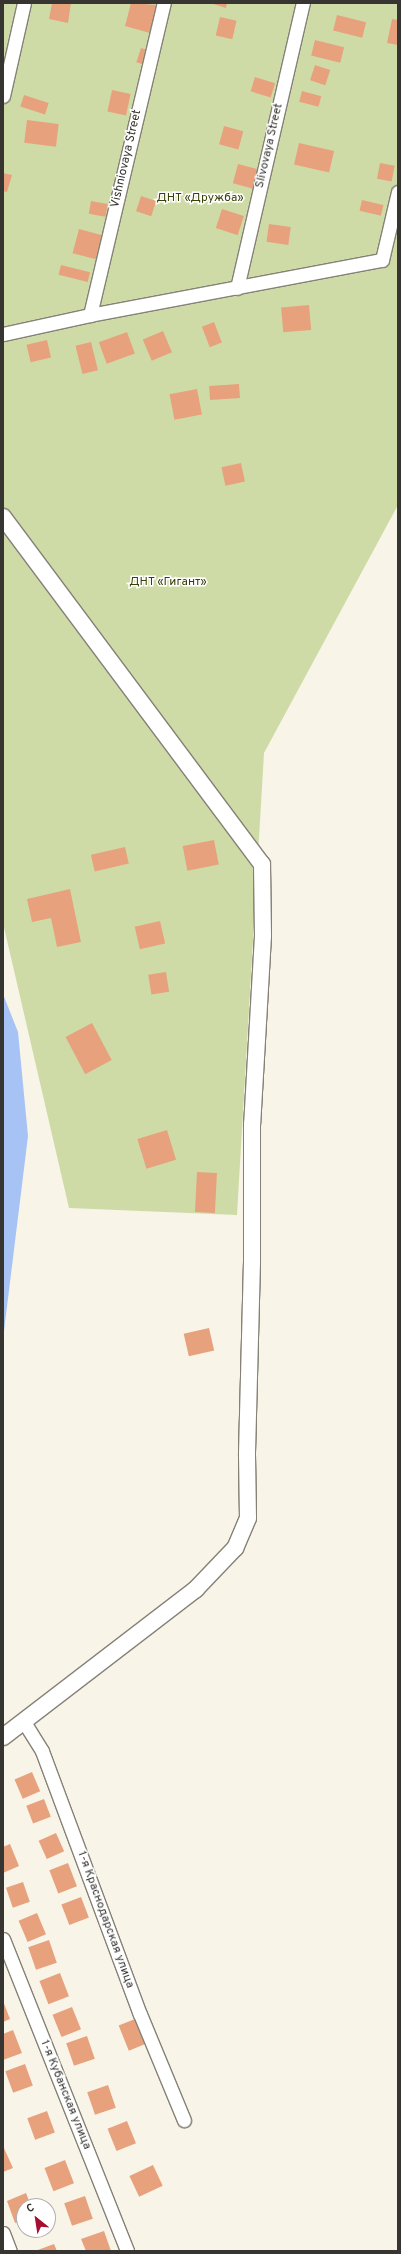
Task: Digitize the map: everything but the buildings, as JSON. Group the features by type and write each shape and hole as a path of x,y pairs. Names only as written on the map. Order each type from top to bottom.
{"street":[{"path":"3,96 24,3"},
{"name":"Vishniovaya Street","path":"90,315 164,3"},
{"name":"Slivovaya Street","path":"237,288 303,3"},
{"path":"3,334 90,315 382,260 398,192"},
{"path":"3,517 262,864 263,936 252,1124 252,1262 247,1455 248,1518 235,1548 196,1589 3,1737"},
{"name":"1-я Краснодарская улица","path":"24,1722 42,1751 140,2014 184,2120"},
{"name":"1-я Кубанская улица","path":"3,1939 127,2251"},
{"path":"3,2233 10,2251"}],"green space":[{"path":"3,3 398,3 398,505 264,753 237,1215 69,1208 3,923"}],"water":[{"path":"3,994 18,1032 28,1136 3,1339"}],"park label":[{"name":"ДНТ «Дружба»","path":"200,199"},
{"name":"ДНТ «Гигант»","path":"168,583"}]}
